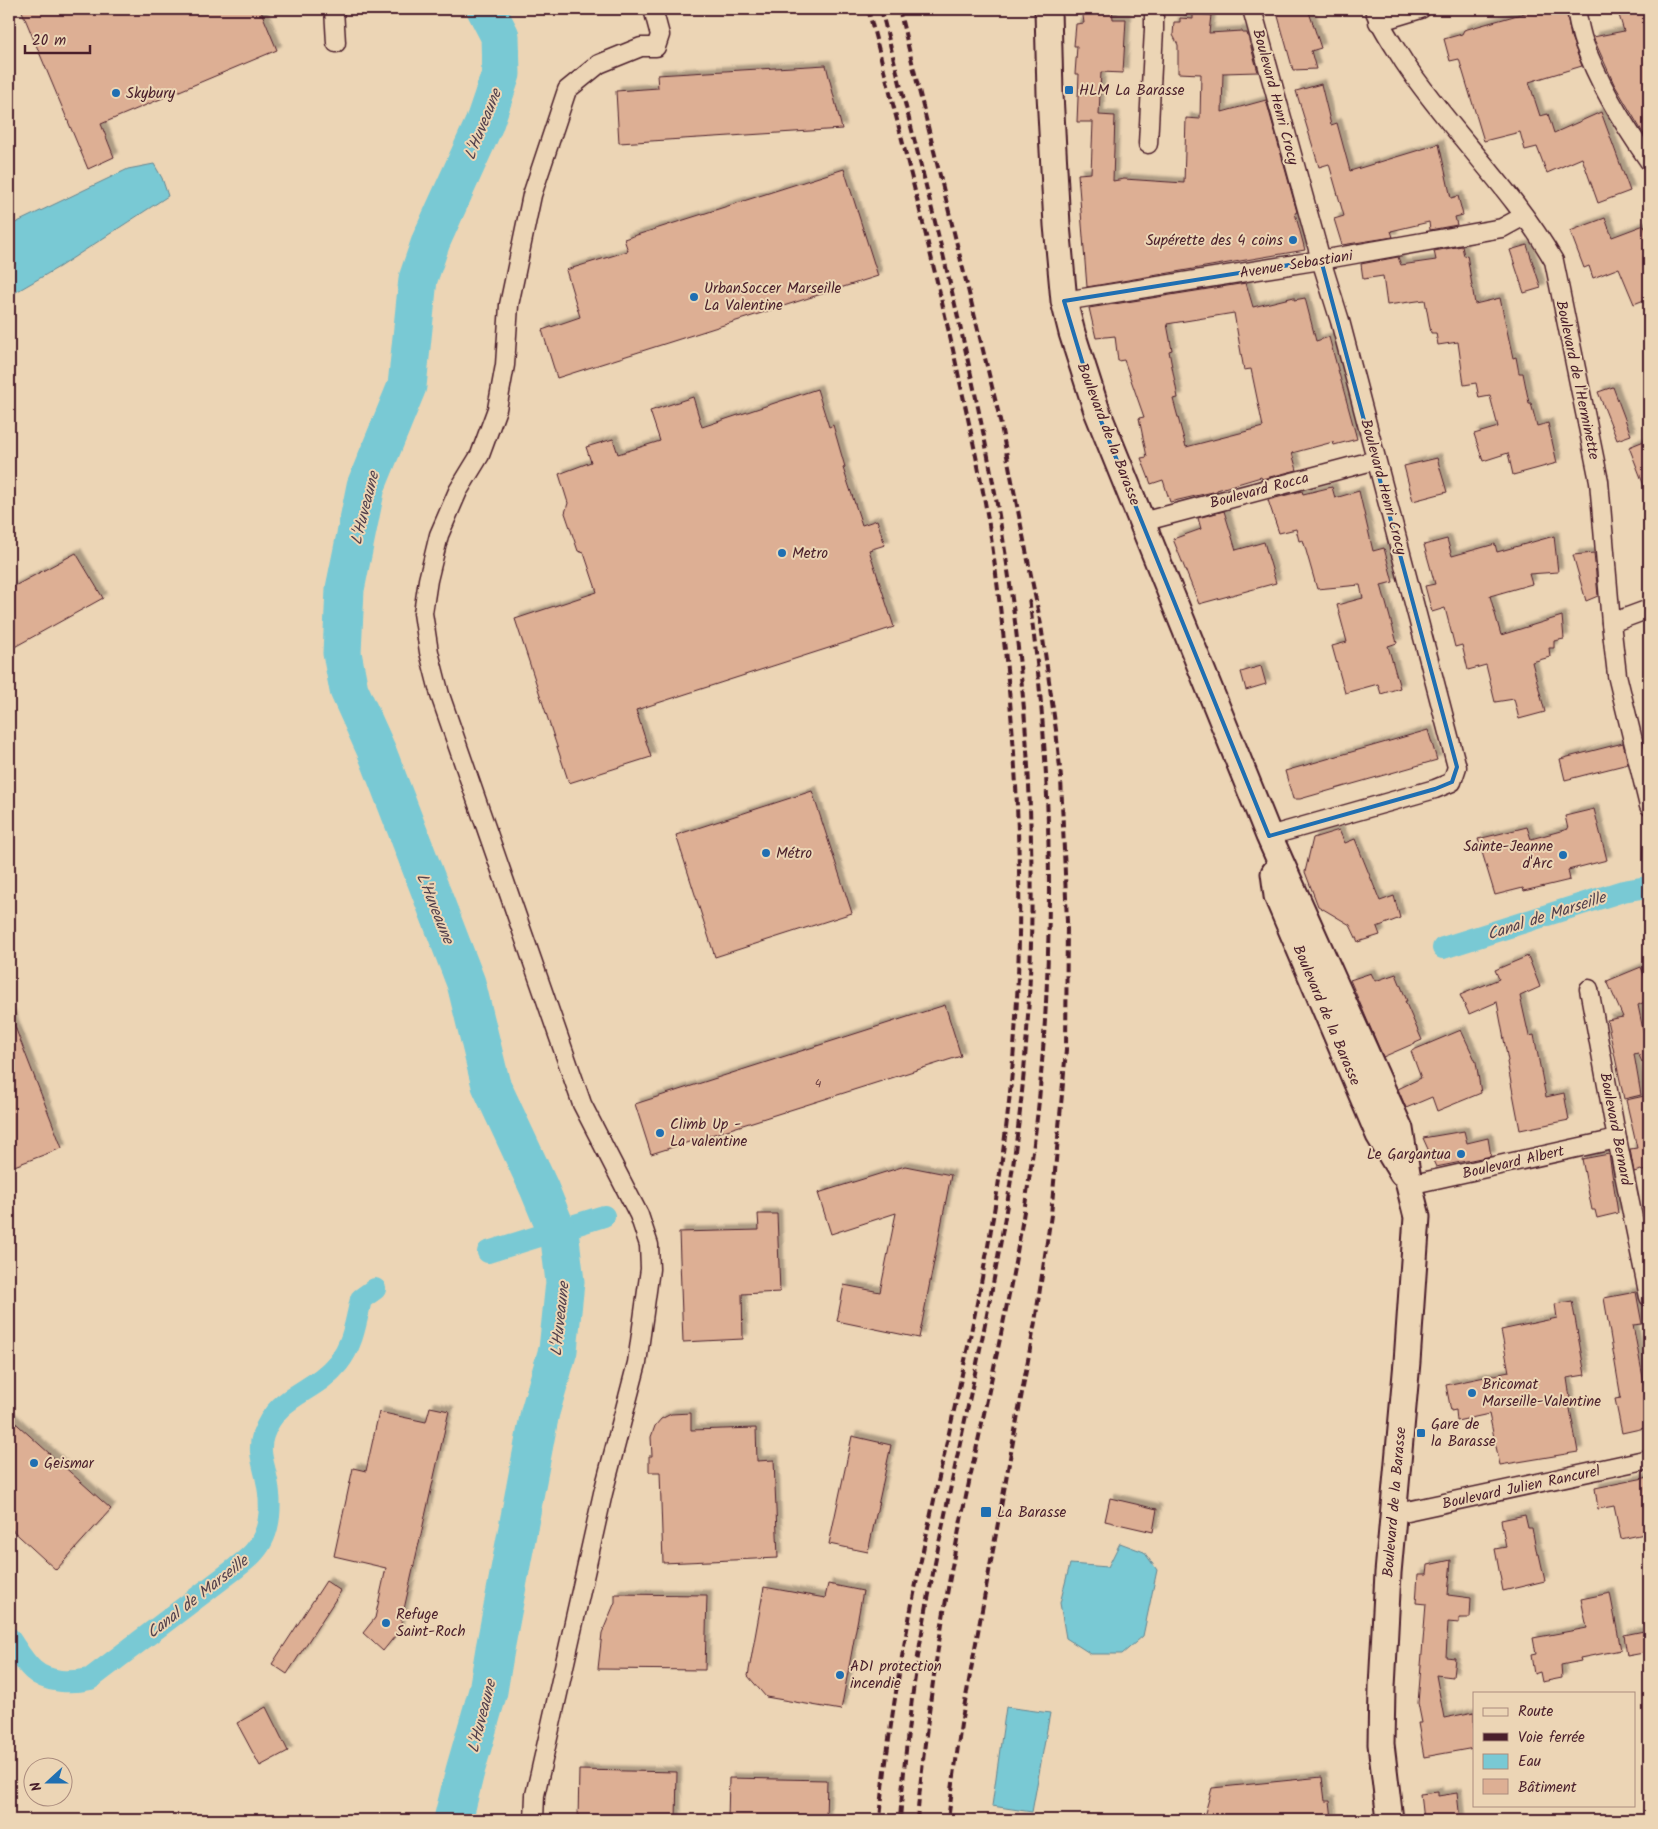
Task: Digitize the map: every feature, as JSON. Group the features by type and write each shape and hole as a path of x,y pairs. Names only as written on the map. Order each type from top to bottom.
{"main road":[{"name":"Boulevard de la Barasse","path":"1048,9 1050,94 1057,225 1064,301 1072,333 1097,411 1269,836 1277,896 1379,1135 1409,1185 1417,1217 1407,1362 1388,1573 1382,1744 1390,1820"}],"street":[{"path":"334,9 336,43"},
{"path":"534,1820 535,1795 539,1776 603,1493 637,1363 650,1269 649,1245 639,1215 582,1104 440,695 429,652 423,613 439,535 458,491 480,455 497,409 504,364 509,305 530,204 566,90 599,64 641,48 656,47 660,35 653,9"},
{"path":"1148,144 1154,9"},
{"name":"Boulevard Henri Crocy","path":"1252,9 1321,260 1340,321 1457,767 1452,782 1435,789 1269,836"},
{"path":"1376,15 1421,9"},
{"path":"1576,9 1584,42 1604,89 1649,161"},
{"name":"Boulevard de l'Herminette","path":"1376,15 1422,90 1510,195 1554,261 1599,480 1617,676 1649,806"},
{"name":"Avenue Sebastiani","path":"1064,301 1321,260 1502,228 1524,216"},
{"name":"Boulevard Rocca","path":"1142,522 1376,460"},
{"path":"1611,624 1649,609"},
{"name":"Boulevard Bernard","path":"1590,989 1617,1139 1649,1297"},
{"name":"Boulevard Albert","path":"1409,1185 1617,1139"},
{"name":"Boulevard Julien Rancurel","path":"1393,1514 1649,1459"}],"highlighted area":[{"path":"1321,260 1457,767 1452,782 1435,789 1269,836 1097,411 1064,301"}],"water":[{"path":"154,164 162,178 168,196 59,267 9,296 9,226 128,169"},
{"path":"1120,1543 1144,1552 1157,1570 1143,1636 1122,1654 1091,1654 1066,1638 1060,1603 1070,1564 1108,1567"},
{"path":"1006,1707 1050,1713 1032,1812 992,1806"}],"building":[{"name":"Skybury","path":"21,9 260,9 277,50 101,124 114,157 88,169"},
{"path":"1082,9 1112,9 1113,19 1126,19 1123,73 1101,72 1099,115 1115,116 1113,181 1124,179 1184,183 1186,118 1200,119 1201,74 1178,73 1178,45 1173,35 1174,22 1180,22 1180,18 1193,19 1193,14 1211,15 1209,33 1242,31 1242,33 1247,33 1258,72 1223,73 1222,112 1266,100 1297,212 1295,213 1305,250 1087,287 1078,174 1091,173 1093,122 1077,122 1079,74 1075,74 1077,46 1074,46 1076,24 1084,23"},
{"path":"1276,9 1308,9 1321,48 1311,51 1316,69 1293,70"},
{"path":"1539,9 1566,9 1571,37 1582,66 1529,82 1540,116 1548,114 1554,133 1601,112 1630,191 1598,203 1582,158 1547,173 1537,147 1525,150 1520,132 1484,141 1459,59 1450,61 1444,39 1462,34 1464,30"},
{"path":"1617,9 1649,9 1649,143 1614,84 1593,37 1624,31"},
{"path":"826,65 842,129 619,143 616,91 658,88 657,75"},
{"path":"1321,84 1331,125 1337,123 1350,171 1439,144 1451,198 1458,196 1463,215 1455,217 1457,225 1430,230 1429,222 1391,231 1393,237 1342,245 1334,219 1344,216 1329,164 1319,167 1296,91"},
{"name":"UrbanSoccer Marseille La Valentine","path":"844,169 878,276 557,378 542,330 580,317 566,270 628,251 624,239"},
{"path":"1605,218 1612,237 1644,225 1649,238 1649,298 1634,304 1619,268 1593,278 1589,266 1584,268 1570,231"},
{"path":"1527,245 1541,288 1524,293 1510,250"},
{"path":"1462,246 1464,256 1467,255 1475,304 1500,298 1513,358 1516,357 1519,373 1523,373 1529,403 1531,403 1537,426 1548,423 1557,463 1513,475 1508,453 1483,461 1474,434 1498,427 1490,396 1479,398 1476,383 1464,385 1458,342 1438,345 1436,333 1431,333 1425,300 1387,305 1383,276 1363,279 1361,264 1398,257 1401,265 1436,260 1434,251"},
{"path":"1246,283 1253,307 1294,297 1294,300 1305,298 1316,341 1329,337 1357,439 1334,445 1333,442 1292,453 1297,470 1262,479 1261,477 1217,491 1170,502 1163,480 1151,484 1141,458 1147,457 1139,418 1144,417 1124,360 1118,361 1115,336 1096,338 1089,308","holes":["1234,313 1244,370 1251,369 1263,427 1186,447 1173,399 1178,398 1169,351 1172,350 1167,324"]},
{"path":"1613,387 1631,435 1617,440 1598,392"},
{"path":"817,389 829,427 833,425 845,467 843,468 862,525 877,520 885,545 869,550 894,627 636,710 651,757 569,783 515,619 597,592 584,553 578,551 565,513 568,503 559,474 591,462 586,447 613,439 618,454 660,441 650,411 693,397 702,427"},
{"path":"1649,439 1649,496 1648,496 1629,447"},
{"path":"1437,458 1447,492 1413,501 1404,466"},
{"path":"1332,487 1335,498 1359,491 1373,551 1384,548 1393,582 1381,585 1397,643 1388,646 1400,688 1381,694 1378,684 1345,693 1332,646 1347,642 1337,605 1363,598 1360,585 1317,589 1303,540 1299,541 1296,529 1279,533 1268,500 1302,491 1303,494"},
{"path":"1224,511 1236,550 1264,542 1276,583 1199,604 1173,539 1201,529 1198,518"},
{"path":"1554,536 1558,572 1529,574 1532,584 1490,596 1501,635 1562,616 1564,639 1554,641 1554,648 1549,648 1550,657 1532,662 1545,712 1519,719 1514,699 1495,702 1486,665 1468,670 1462,645 1455,647 1445,608 1432,612 1425,586 1435,584 1424,545 1447,539 1452,556 1495,544 1497,552"},
{"path":"76,553 103,598 9,650 9,589"},
{"path":"1594,553 1598,596 1586,601 1573,555"},
{"path":"1261,666 1266,684 1246,690 1241,672"},
{"path":"1428,730 1437,760 1300,799 1293,799 1285,771"},
{"path":"1623,743 1628,764 1565,780 1560,759"},
{"name":"Métro","path":"812,791 852,913 715,957 676,835"},
{"path":"1594,809 1607,860 1568,870 1570,880 1524,891 1523,888 1495,895 1478,839 1527,827 1531,839 1568,829 1565,816"},
{"path":"1339,830 1345,843 1355,839 1380,901 1394,896 1400,918 1377,927 1380,935 1358,942 1350,925 1318,906 1305,872 1313,838"},
{"path":"1528,956 1540,987 1520,996 1529,1036 1534,1035 1546,1097 1564,1093 1569,1120 1520,1130 1497,1002 1469,1014 1460,995 1499,979 1495,970"},
{"path":"1641,967 1649,987 1649,1000 1638,1005 1649,1060 1642,1062 1638,1053 1634,1054 1641,1095 1624,1099 1607,1020 1623,1017 1607,981"},
{"path":"1371,973 1375,981 1396,974 1407,1001 1405,1001 1422,1040 1383,1057 1350,980"},
{"path":"945,1005 961,1056 651,1154 635,1104"},
{"path":"9,1014 62,1148 9,1168"},
{"path":"1461,1030 1476,1062 1481,1093 1437,1111 1432,1097 1406,1108 1398,1089 1421,1078 1411,1051"},
{"path":"1649,1095 1649,1170 1634,1172 1630,1149 1637,1148 1626,1100"},
{"name":"Le Gargantua","path":"1464,1131 1467,1143 1488,1138 1491,1156 1436,1167 1423,1138"},
{"path":"1609,1154 1618,1213 1597,1218 1595,1210 1592,1210 1582,1159"},
{"path":"905,1166 951,1175 919,1338 837,1321 844,1285 880,1292 896,1213 831,1234 818,1193"},
{"path":"758,1214 777,1214 780,1292 742,1294 743,1339 683,1342 679,1232 759,1230"},
{"path":"1636,1292 1642,1324 1633,1325 1649,1409 1649,1427 1622,1433 1615,1399 1621,1398 1604,1298"},
{"path":"1572,1301 1585,1375 1567,1378 1570,1398 1568,1398 1578,1452 1500,1465 1489,1414 1457,1421 1456,1410 1451,1411 1446,1385 1509,1372 1501,1330 1557,1318 1555,1304"},
{"path":"430,1407 449,1411 399,1631 383,1651 363,1633 375,1618 386,1568 334,1556 353,1468 366,1471 379,1412 426,1422"},
{"path":"691,1413 691,1430 756,1428 757,1461 774,1460 778,1558 663,1563 660,1472 649,1472 649,1456 652,1456 651,1437 655,1426 661,1419 671,1414"},
{"name":"Geismar","path":"9,1417 111,1509 56,1570 9,1527"},
{"path":"852,1436 891,1445 868,1552 829,1544"},
{"path":"1649,1477 1649,1533 1621,1539 1614,1506 1598,1509 1595,1488"},
{"path":"1110,1498 1157,1509 1153,1532 1105,1521"},
{"path":"1525,1515 1528,1528 1532,1528 1545,1581 1503,1591 1495,1549 1506,1547 1501,1520"},
{"path":"1451,1560 1448,1595 1471,1598 1470,1618 1459,1618 1459,1623 1448,1622 1446,1657 1455,1658 1453,1677 1436,1675 1444,1718 1473,1712 1473,1748 1424,1757 1418,1723 1422,1723 1418,1703 1426,1604 1416,1603 1418,1574 1427,1574 1428,1565"},
{"path":"326,1581 341,1591 287,1674 272,1664"},
{"path":"828,1584 863,1591 841,1710 766,1697 748,1676 764,1587 825,1598"},
{"path":"1610,1593 1621,1650 1580,1658 1581,1661 1561,1665 1562,1678 1542,1682 1540,1672 1534,1674 1531,1655 1536,1654 1533,1638 1587,1628 1581,1599"},
{"path":"615,1594 707,1595 705,1670 598,1669 602,1633 615,1602"},
{"path":"1649,1630 1649,1652 1627,1656 1624,1635"},
{"path":"266,1707 288,1751 260,1766 237,1723"},
{"path":"579,1770 677,1772 676,1820 578,1820"},
{"path":"1322,1777 1325,1801 1330,1801 1332,1819 1203,1820 1212,1788"},
{"path":"729,1778 827,1780 826,1820 728,1820"},
{"path":"1438,1792 1438,1796 1457,1793 1460,1820 1423,1820 1420,1794"}],"waterway":[{"name":"L'Huveaune","path":"453,1820 488,1691 540,1412 558,1350 565,1282 560,1239 539,1188 491,1085 466,983 377,752 349,690 342,653 345,589 366,486 407,386 418,279 431,241 484,124 501,74 500,36 486,9"},
{"name":"Canal de Marseille","path":"1443,948 1623,891 1641,888 1649,889"},
{"name":"Canal de Marseille","path":"488,1252 604,1216"},
{"name":"Canal de Marseille","path":"9,1638 26,1663 39,1674 52,1680 60,1681 90,1679 250,1556 260,1544 269,1516 268,1486 261,1451 263,1435 278,1410 318,1381 338,1363 351,1341 361,1299 375,1289"}],"railway":[{"path":"868,9 943,307 973,440 986,508 997,581 1009,692 1014,752 1019,872 1019,931 1014,1051 996,1200 980,1289 922,1553 905,1642 890,1730 880,1820"},
{"path":"881,9 961,328 1000,521 1020,666 1030,815 1032,890 1027,1038 1012,1174 978,1361 921,1636 904,1767 900,1820"},
{"path":"899,9 998,411 1041,625 1061,778 1067,922 1066,1050 1051,1215 1035,1322 961,1724 948,1820"},
{"path":"917,1820 935,1669 947,1594 1014,1269 1031,1169 1039,1101 1048,937 1048,824 1042,711 1029,598"}],"place":[{"name":"HLM La Barasse","path":"1069,90"},
{"name":"Skybury","path":"116,93"},
{"name":"Supérette des 4 coins","path":"1293,240"},
{"name":"UrbanSoccer Marseille La Valentine","path":"694,297"},
{"name":"Metro","path":"782,553"},
{"name":"Métro","path":"766,853"},
{"name":"Sainte-Jeanne d'Arc","path":"1563,855"},
{"name":"Climb Up - La valentine","path":"660,1133"},
{"name":"Le Gargantua","path":"1461,1154"},
{"name":"Bricomat Marseille-Valentine","path":"1472,1393"},
{"name":"Gare de la Barasse","path":"1421,1433"},
{"name":"Geismar","path":"34,1463"},
{"name":"La Barasse","path":"986,1512"},
{"name":"Refuge Saint-Roch","path":"386,1623"},
{"name":"ADI protection incendie","path":"840,1675"}]}
